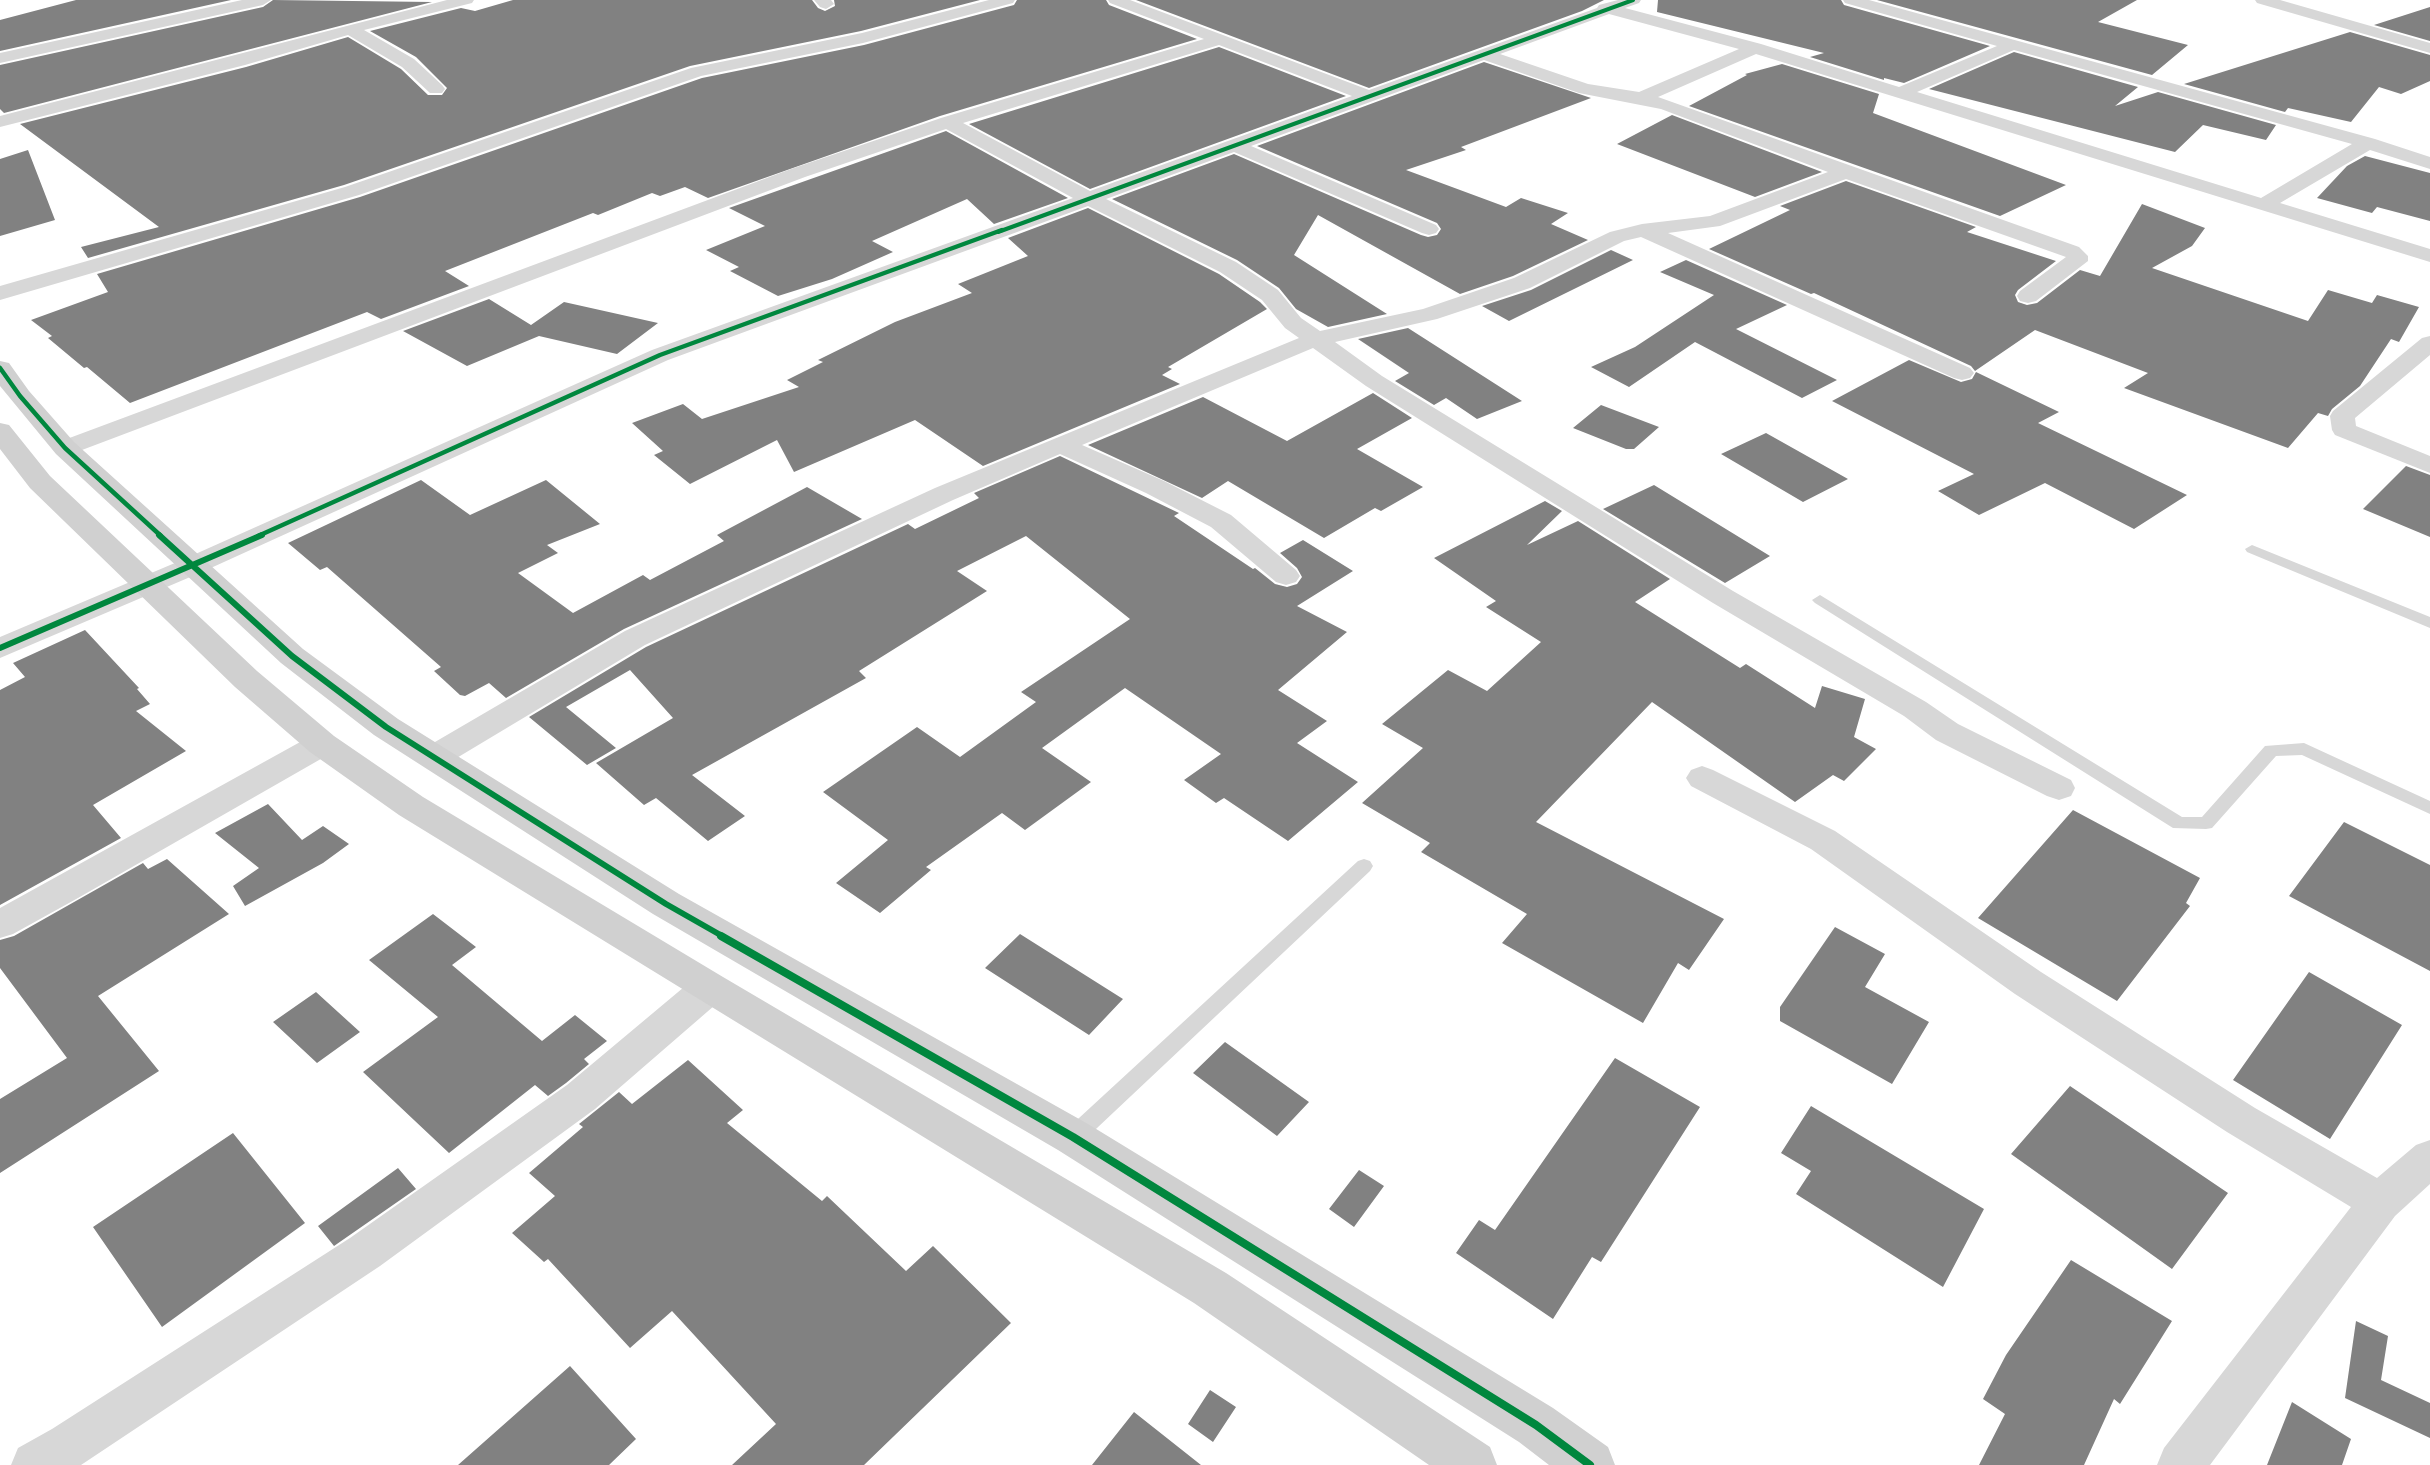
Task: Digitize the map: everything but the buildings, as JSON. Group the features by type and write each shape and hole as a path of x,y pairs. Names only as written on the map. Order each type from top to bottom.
{"street":[{"path":"0,58 263,0"},
{"path":"0,122 466,0"},
{"path":"0,293 352,191 697,72 863,38 1007,0"},
{"path":"1116,0 1367,96"},
{"path":"1578,0 1755,48 2430,255"},
{"path":"0,648 192,566 660,355 1633,0"},
{"path":"1851,0 2368,143 2430,163"},
{"path":"2263,0 2430,48"},
{"path":"350,29 408,63 436,89"},
{"path":"65,448 798,173 947,122 1220,40"},
{"path":"1900,93 2015,44"},
{"path":"1641,98 1755,48"},
{"path":"1483,54 1585,89 1641,98 1678,109 1846,172 2072,251 2077,256 2077,261 2028,297"},
{"path":"947,122 1088,198 1228,267 1270,295 1293,323 1374,381 1723,597 1916,709 1947,732 2059,788"},
{"path":"2265,204 2368,143"},
{"path":"1234,145 1429,229"},
{"path":"434,757 634,638 944,494 1060,445 1317,339 1429,314 1522,283 1617,236 1642,230 1713,222 1846,172"},
{"path":"1642,230 1962,373"},
{"path":"2430,343 2342,416 2344,430 2430,465"},
{"path":"0,368 20,396 65,448 292,656 386,728 666,904 1073,1137 1536,1425 1590,1465"},
{"path":"0,431 40,482 246,678 322,744 411,806 709,988 1210,1288 1472,1465"},
{"path":"1060,445 1155,487 1221,521 1286,576"},
{"path":"0,924 322,744"},
{"path":"1702,778 1823,840 2028,983 2241,1120 2380,1202"},
{"path":"35,1465 69,1446 364,1252 581,1097 709,988"},
{"path":"2181,1465 2380,1202 2430,1158"}],"lane":[{"path":"2252,549 2430,623"},
{"path":"1820,600 2179,823 2206,823 2271,750 2304,749 2430,808"},
{"path":"1073,1137 1364,866"}],"cycle path":[{"path":"0,648 192,566 660,355 1633,0"},
{"path":"0,368 20,396 65,448 292,656 386,727 666,904 1073,1137 1536,1425 1590,1465"}]}
